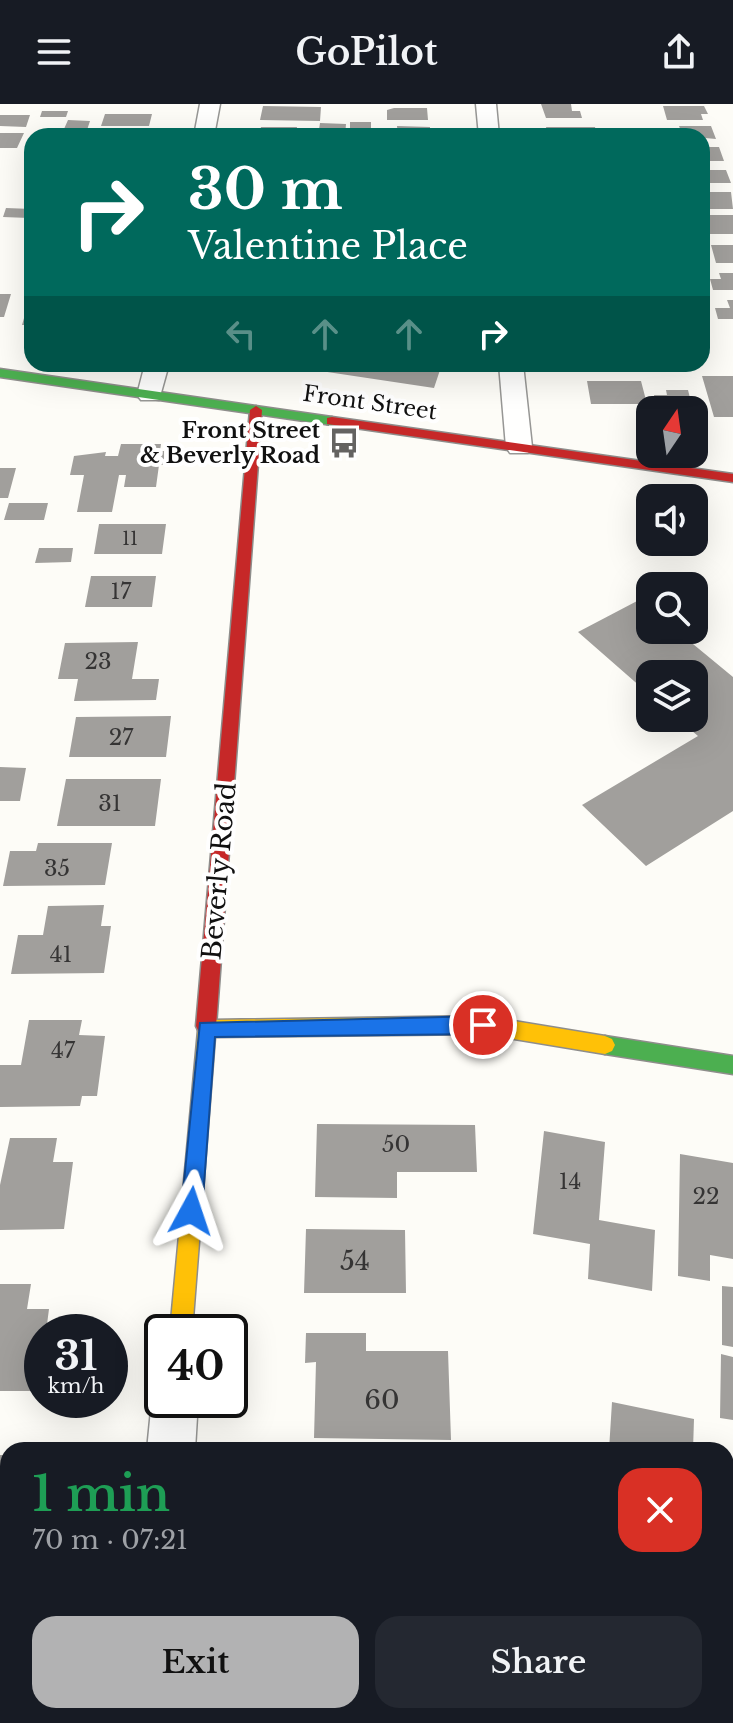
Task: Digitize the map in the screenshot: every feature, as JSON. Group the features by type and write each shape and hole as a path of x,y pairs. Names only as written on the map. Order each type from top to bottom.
{"street":[{"path":"206,128 210,104"},
{"path":"486,104 488,128"},
{"path":"150,395 155,372"},
{"path":"512,372 519,447"},
{"name":"Front Street","path":"0,373 733,478"},
{"name":"Beverly Road","path":"182,1314 256,410"},
{"path":"206,1029 483,1025 733,1065"},
{"path":"172,1442 174,1418"}],"building":[{"path":"541,104 571,104 572,111 580,111 582,118 546,118"},
{"path":"263,106 321,107 320,121 260,120"},
{"path":"663,106 704,106 708,114 701,114 703,120 667,120"},
{"path":"427,108 428,120 387,120 387,110"},
{"path":"42,111 68,111 66,117 40,117"},
{"path":"105,114 152,114 149,126 101,126"},
{"path":"0,115 30,115 26,127 0,126"},
{"path":"68,120 90,121 88,128 64,128"},
{"path":"350,122 371,122 371,128 350,128"},
{"path":"320,123 346,124 346,128 319,128"},
{"path":"397,126 430,127 430,128"},
{"path":"711,126 716,139 710,138 710,128 680,128"},
{"path":"546,127 595,128 546,128"},
{"path":"0,133 24,133 17,148 0,148"},
{"path":"710,147 719,147 724,161 710,161"},
{"path":"710,170 726,170 731,183 710,183"},
{"path":"710,192 731,192 733,209 710,209"},
{"path":"6,208 24,209 24,218 3,217"},
{"path":"710,215 733,215 733,234 710,234"},
{"path":"711,245 733,245 733,263 716,263"},
{"path":"719,273 733,273 733,290 713,290 710,279 721,279"},
{"path":"0,294 11,294 4,317 0,317"},
{"path":"727,300 733,300 733,319 718,319 715,308 730,308"},
{"path":"327,372 439,372 434,388"},
{"path":"702,376 733,376 733,417 714,417"},
{"path":"587,381 641,381 645,396 636,396 636,404 591,404"},
{"path":"666,390 688,390 690,396 654,395 667,395"},
{"path":"121,444 161,444 164,459 163,465 159,465 156,487 124,487 126,475 119,475 112,512 77,512 84,475 70,475 74,456 106,452 105,456 118,456"},
{"path":"0,468 16,468 8,498 0,498"},
{"path":"9,503 48,503 44,520 4,520"},
{"path":"99,524 166,524 162,554 94,554"},
{"path":"39,548 73,548 71,562 35,563"},
{"path":"91,576 156,576 152,607 85,607"},
{"path":"636,602 636,644 693,644 733,677 733,811 646,866 582,805 698,736 693,732 708,732 708,660 636,660 636,683 578,632"},
{"path":"138,642 132,679 159,679 156,700 74,701 78,679 58,679 65,643"},
{"path":"171,716 166,757 69,757 76,717"},
{"path":"0,767 26,768 20,801 0,801"},
{"path":"66,779 161,779 155,826 57,826"},
{"path":"38,843 112,843 105,885 3,886 10,851 36,851"},
{"path":"104,905 101,926 111,926 104,973 11,974 18,935 43,935 48,906"},
{"path":"29,1020 82,1020 79,1035 105,1036 97,1096 82,1096 80,1106 0,1107 0,1065 21,1065"},
{"path":"317,1124 475,1125 477,1172 397,1172 397,1198 315,1197"},
{"path":"544,1131 605,1142 599,1220 655,1230 652,1291 588,1279 590,1244 533,1234"},
{"path":"10,1138 57,1138 53,1162 73,1162 64,1229 0,1230 0,1185"},
{"path":"680,1154 733,1163 733,1259 710,1255 710,1281 678,1276"},
{"path":"306,1229 405,1230 406,1293 304,1293"},
{"path":"0,1284 31,1284 27,1309 49,1309 48,1314 24,1314 24,1391 0,1391"},
{"path":"722,1286 733,1287 733,1347 722,1345"},
{"path":"306,1333 366,1333 366,1351 448,1351 451,1440 314,1438 316,1362 305,1363"},
{"path":"721,1354 733,1357 733,1420 720,1418"},
{"path":"612,1402 694,1419 693,1442 610,1442"}],"traffic: fast":[{"path":"0,373 332,421"},
{"path":"605,1045 733,1065"}],"traffic: slow":[{"path":"206,1029 483,1025 605,1045"},
{"path":"182,1314 206,1026"}],"traffic: jam":[{"path":"206,1026 256,410"},
{"path":"332,421 733,478"}],"place":[{"name":"Front Street & Beverly Road","path":"344,443"}],"route":[{"path":"191,1211 206,1029 483,1025"}]}
